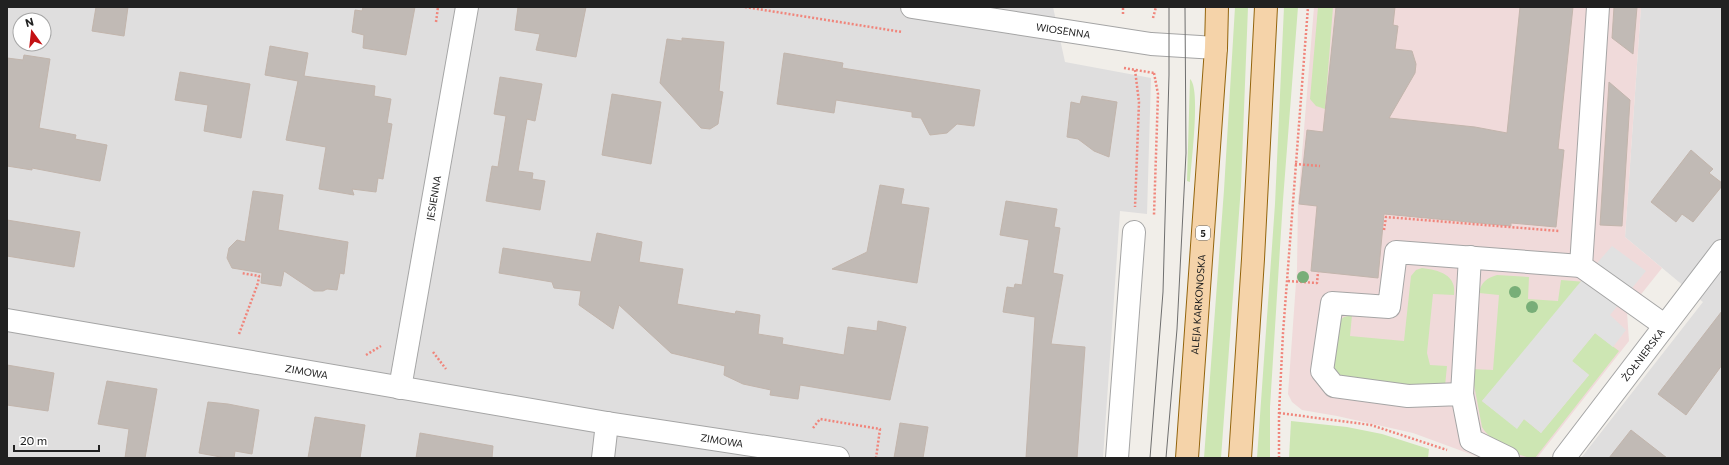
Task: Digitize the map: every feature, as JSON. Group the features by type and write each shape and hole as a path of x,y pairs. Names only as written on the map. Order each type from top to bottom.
{"main road":[{"name":"ALEJA KARKONOSKA","path":"1187,458 1218,7"},
{"path":"1240,458 1253,259 1266,7"}],"street":[{"name":"JESIENNA","path":"400,388 467,7"},
{"name":"WIOSENNA","path":"912,7 1151,44 1216,48"},
{"path":"1581,266 1598,7"},
{"path":"1117,458 1134,232"},
{"name":"ŻOŁNIERSKA","path":"1564,458 1722,250"},
{"path":"1462,394 1408,396 1334,386 1322,371 1332,303 1389,307 1396,252 1470,257 1581,266 1664,326"},
{"path":"1470,257 1462,394 1471,440 1508,458"},
{"name":"ZIMOWA","path":"7,320 607,423 838,458"},
{"path":"603,458 607,423"}],"path":[{"path":"1279,458 1279,413 1295,164 1308,7"},
{"path":"1134,232 1154,219 1158,94 1152,66"},
{"path":"1134,232 1139,102"},
{"path":"1295,164 1320,166"},
{"path":"1288,281 1317,283 1318,272"},
{"path":"234,360 240,328 258,283 259,276 241,273"},
{"path":"331,376 383,344"},
{"path":"431,349 469,400"},
{"path":"1279,413 1371,425 1450,451"},
{"path":"876,458 880,429"}],"shaded area":[{"path":"7,7 1053,7 1065,62 1151,78 1147,214 1120,211 1103,458 7,458"},
{"path":"1314,7 1641,7 1625,237 1662,268 1627,312 1629,341 1537,458 1481,458 1413,433 1337,416 1302,410 1292,402 1288,394 1297,269 1298,203"},
{"path":"1641,7 1722,7 1722,458 1581,458 1703,302 1625,237"},
{"path":"1612,246 1646,271 1610,315 1626,330 1613,347 1595,333 1572,361 1589,375 1541,433 1524,419 1517,429 1482,401"}],"green space":[{"path":"1235,7 1248,7 1241,186 1221,458 1204,458 1224,190"},
{"path":"1284,7 1298,7 1283,200 1270,407 1270,458 1257,458 1275,204"},
{"path":"1318,7 1333,7 1325,109 1316,106 1310,99"},
{"path":"1190,79 1195,96 1195,111 1190,182 1187,181"},
{"path":"1422,268 1435,270 1446,275 1450,278 1454,288 1454,295 1433,294 1427,353 1430,365 1447,366 1445,386 1395,386 1345,379 1336,371 1332,364 1339,321 1344,317 1352,315 1350,336 1404,341 1411,276 1416,270"},
{"path":"1497,275 1529,277 1528,299 1558,301 1561,280 1586,282 1482,401 1517,428 1524,419 1541,433 1589,375 1572,361 1595,333 1619,351 1535,458 1521,455 1505,448 1491,438 1482,427 1471,369 1493,370 1499,295 1479,293 1481,286 1485,281"},
{"path":"1291,421 1347,427 1382,434 1429,449 1428,458 1289,458"}],"building":[{"path":"96,7 128,7 124,36 92,31"},
{"path":"363,7 415,7 406,55 363,48 364,35 352,32 355,10 362,11"},
{"path":"518,7 586,7 576,57 536,50 540,34 515,30"},
{"path":"1336,7 1395,7 1393,25 1398,26 1395,49 1412,51 1416,64 1415,73 1389,118 1475,127 1507,133 1520,7 1573,7 1558,149 1564,150 1556,227 1511,223 1511,226 1384,214 1378,278 1311,271 1317,206 1299,204 1307,130 1323,132"},
{"path":"1614,7 1637,7 1633,54 1612,38"},
{"path":"682,38 724,42 719,91 723,92 718,124 710,129 701,128 660,83 667,39 682,41"},
{"path":"270,46 308,53 304,76 375,86 374,96 391,99 387,123 392,124 383,179 378,178 376,192 352,189 354,195 319,189 326,147 286,140 298,81 265,75"},
{"path":"784,53 843,63 842,68 980,90 974,126 957,124 947,133 930,135 921,118 912,117 912,112 836,100 834,113 777,104"},
{"path":"24,55 50,59 39,128 76,135 75,139 107,145 100,181 32,168 32,170 7,166 7,58 23,60"},
{"path":"180,72 250,84 241,138 204,131 208,105 175,100"},
{"path":"500,77 542,84 535,121 527,119 518,171 533,173 532,179 545,181 540,210 486,201 492,166 498,167 506,116 494,114"},
{"path":"1609,82 1630,100 1622,226 1600,225"},
{"path":"612,94 661,102 651,164 602,155"},
{"path":"1082,96 1117,102 1109,157 1094,151 1078,139 1067,137 1071,102 1080,104"},
{"path":"1691,150 1713,169 1709,173 1722,183 1722,186 1693,222 1682,214 1676,222 1651,202"},
{"path":"880,185 904,189 901,204 929,208 917,283 832,269 867,252"},
{"path":"253,191 283,195 278,230 348,242 344,274 340,273 337,290 327,289 323,291 314,291 284,271 281,286 261,283 262,273 232,268 227,258 229,248 237,240 245,242"},
{"path":"1006,201 1057,209 1054,227 1060,228 1053,273 1063,275 1051,344 1085,347 1077,458 1026,458 1035,317 1003,312 1007,287 1014,288 1015,284 1022,285 1029,240 1000,235"},
{"path":"7,220 80,232 74,267 7,256"},
{"path":"597,233 642,242 639,262 683,269 677,304 735,314 736,311 760,315 758,334 783,338 782,344 844,355 848,327 877,331 878,321 906,327 890,400 800,385 798,399 770,395 771,390 743,384 724,375 725,366 671,353 619,305 613,329 579,305 581,291 554,288 552,282 499,273 503,248 591,262"},
{"path":"1722,311 1722,365 1686,415 1658,394"},
{"path":"7,365 54,373 48,411 7,405"},
{"path":"107,381 157,389 145,458 125,458 129,429 98,424"},
{"path":"208,402 259,410 252,454 235,451 234,458 226,458 199,453"},
{"path":"315,417 365,425 360,458 308,458"},
{"path":"900,423 928,427 923,458 894,458"},
{"path":"1631,430 1667,458 1609,458"},
{"path":"420,433 493,446 492,458 416,458"}],"tram line":[{"path":"1150,458 1163,292 1169,75 1169,7"},
{"path":"1166,458 1177,329 1186,153 1185,7"}]}
